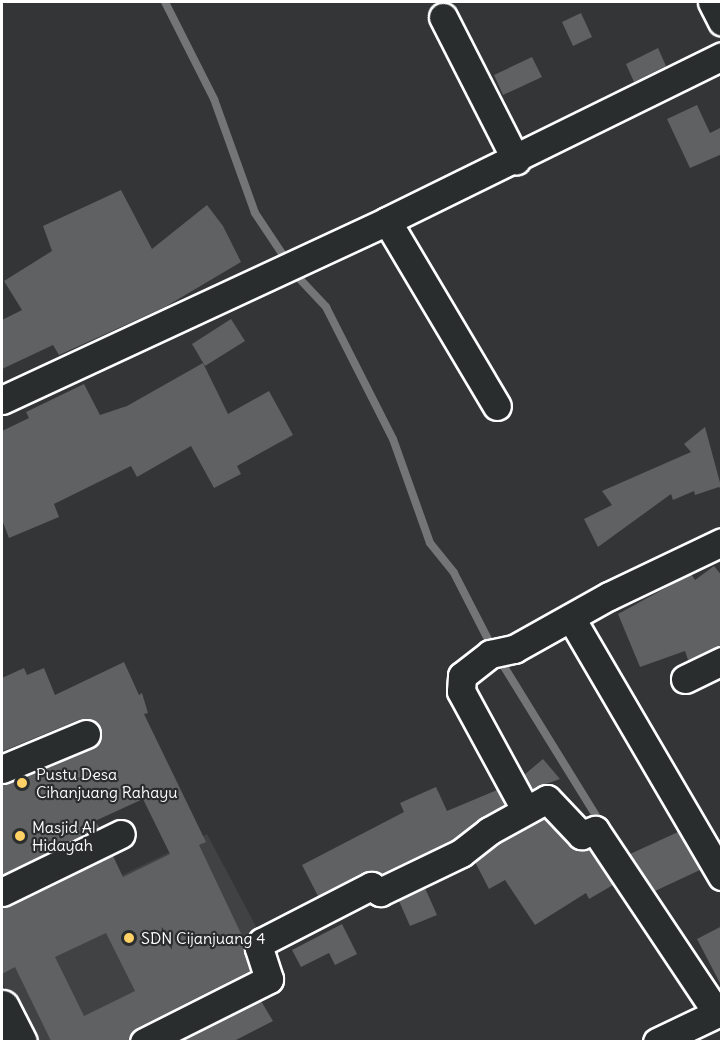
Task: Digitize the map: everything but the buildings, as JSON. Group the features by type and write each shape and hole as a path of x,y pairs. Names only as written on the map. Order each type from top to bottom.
{"main road":[{"path":"2,1007 20,1041"}],"street":[{"path":"712,2 722,22"},
{"path":"443,17 516,160"},
{"path":"2,400 516,160 722,56"},
{"path":"387,221 497,406"},
{"path":"525,809 461,691 462,676 490,654 514,649 722,542"},
{"path":"572,618 722,876"},
{"path":"685,679 722,661"},
{"path":"2,769 86,734"},
{"path":"144,1041 268,979 259,948 262,942 372,885 380,892 461,853 525,809 547,799 580,835 595,830 719,1012 657,1041"},
{"path":"2,892 121,834"}],"shaded area":[{"name":"SDN Cijanjuang 4","path":"207,834 261,936 265,978 137,1041 32,1041 2,982 2,933"}],"waterway":[{"path":"165,2 214,99 255,213 285,258"},
{"path":"296,275 326,307 393,439 430,543 454,573 492,647"},
{"path":"498,657 601,824"}],"place":[{"name":"Pustu Desa Cihanjuang Rahayu","path":"22,783"},
{"name":"Masjid Al Hidayah","path":"20,836"},
{"name":"SDN Cijanjuang 4","path":"129,938"}]}
